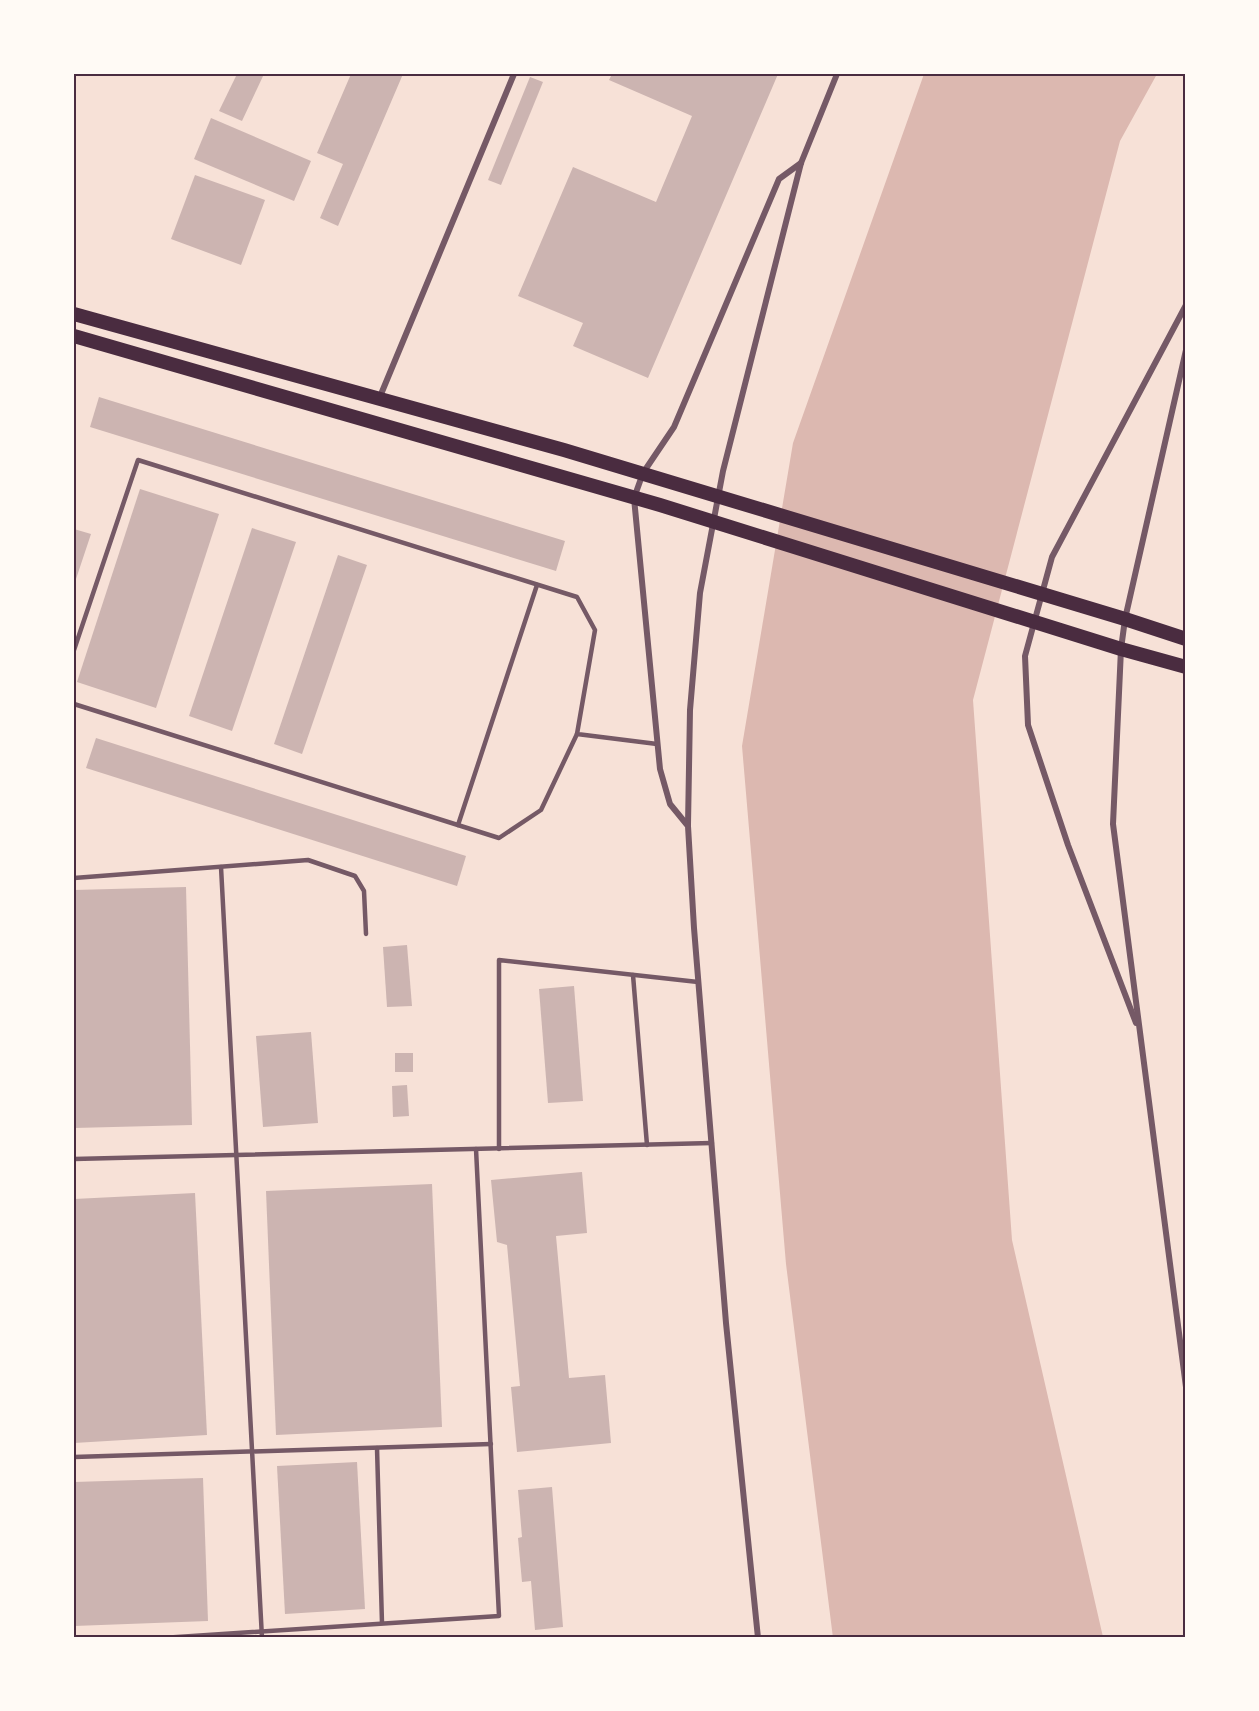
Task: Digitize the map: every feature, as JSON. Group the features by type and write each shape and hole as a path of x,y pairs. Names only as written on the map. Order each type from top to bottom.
{"highway":[{"path":"75,318 564,450 1185,639"},
{"path":"74,336 660,505 1120,649 1185,667"}],"street":[{"path":"379,400 514,74"},
{"path":"758,1638 726,1323 698,982 688,826 690,710 700,593 723,471 801,163 837,74"},
{"path":"688,826 670,804 660,769 634,498 643,474 674,427 779,179 801,163"},
{"path":"1140,1035 1068,845 1028,725 1025,656 1052,557 1185,305"},
{"path":"1185,350 1120,649 1113,824 1185,1388"}],"lane":[{"path":"74,650 138,460 577,597 595,630 577,734 541,810 499,838 74,704"},
{"path":"458,825 537,585"},
{"path":"577,734 657,744"},
{"path":"74,878 308,860 355,876 364,891 366,934"},
{"path":"221,867 262,1638"},
{"path":"499,1149 499,960 698,982"},
{"path":"633,975 647,1145"},
{"path":"74,1159 711,1143"},
{"path":"162,1638 499,1616 476,1149"},
{"path":"74,1457 491,1444"},
{"path":"377,1448 382,1623"}],"shaded area":[{"path":"924,74 1157,74 1120,141 973,700 1012,1240 1103,1637 833,1638 786,1264 742,746 793,443"}],"building":[{"path":"237,74 264,74 242,121 219,111"},
{"path":"351,74 403,74 338,226 320,218 343,164 317,153"},
{"path":"612,74 778,74 648,378 573,346 583,323 518,296 573,167 656,202 692,116 609,80"},
{"path":"530,77 543,82 501,185 488,180"},
{"path":"211,118 311,161 294,201 194,159"},
{"path":"195,175 265,200 241,265 171,239"},
{"path":"99,397 565,541 556,571 90,427"},
{"path":"140,489 219,514 156,708 77,682"},
{"path":"252,528 296,542 232,731 189,716"},
{"path":"74,529 91,534 74,585"},
{"path":"338,555 367,565 302,754 274,744"},
{"path":"96,738 466,856 457,886 86,768"},
{"path":"186,887 192,1125 74,1128 74,890"},
{"path":"407,945 412,1006 387,1007 383,947"},
{"path":"574,986 583,1101 548,1103 539,989"},
{"path":"311,1032 318,1123 263,1127 256,1036"},
{"path":"395,1053 413,1053 413,1072 395,1072"},
{"path":"407,1085 409,1116 393,1117 392,1086"},
{"path":"582,1172 587,1233 556,1236 569,1378 605,1375 611,1443 517,1452 511,1387 520,1386 507,1245 497,1242 491,1180"},
{"path":"432,1184 442,1427 276,1435 266,1191"},
{"path":"195,1193 207,1435 74,1443 74,1199"},
{"path":"357,1462 365,1609 285,1614 277,1466"},
{"path":"203,1478 208,1621 74,1626 74,1482"},
{"path":"552,1487 563,1627 535,1630 531,1581 522,1582 518,1538 522,1537 518,1490"}]}
